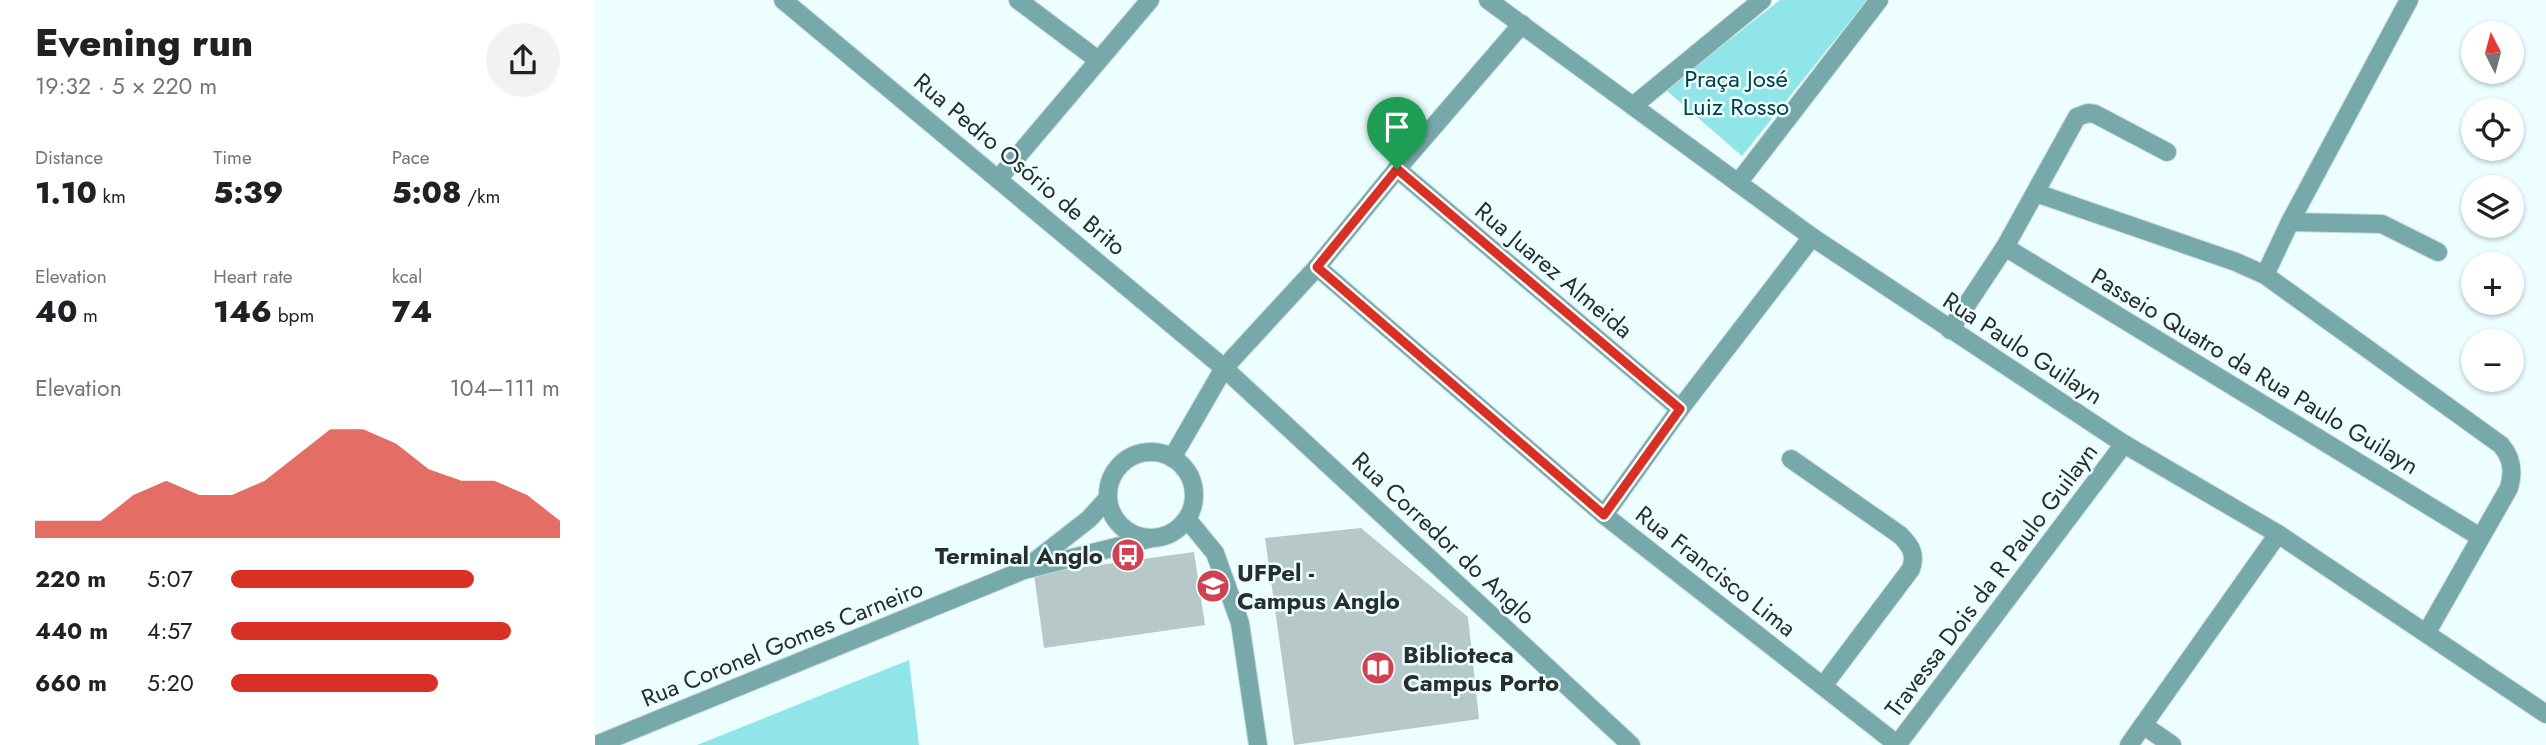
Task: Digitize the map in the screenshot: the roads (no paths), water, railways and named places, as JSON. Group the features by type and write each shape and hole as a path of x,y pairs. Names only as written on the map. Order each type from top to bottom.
{"street":[{"name":"Rua Pedro Osório de Brito","path":"783,0 1224,368"},
{"path":"1018,0 1098,60"},
{"path":"999,178 1150,0"},
{"name":"Rua Paulo Guilayn","path":"1488,0 1812,237 2124,444 2278,534 2546,714"},
{"path":"1633,106 1762,0"},
{"path":"1738,184 1879,0"},
{"path":"2265,275 2290,222 2409,0"},
{"path":"1172,457 1224,368 1317,267 1522,24"},
{"path":"1950,330 2005,247 2077,117 2088,113 2095,114 2167,152"},
{"name":"Rua Juarez Almeida","path":"1397,169 1680,409"},
{"path":"2036,193 2236,262 2265,275 2501,445 2508,453 2512,466 2509,488 2427,632"},
{"path":"2290,222 2382,224 2438,252"},
{"path":"1604,515 1680,409 1812,237"},
{"name":"Passeio Quatro da Rua Paulo Guilayn","path":"2005,247 2480,537"},
{"name":"Rua Francisco Lima","path":"1317,267 1604,515 1898,745"},
{"name":"Rua Corredor do Anglo","path":"1224,368 1631,745"},
{"name":"Travessa Dois da R Paulo Guilayn","path":"1898,745 2124,444"},
{"path":"1159,452 1172,457 1183,466 1191,478 1194,492 1187,519 1165,535 1152,538 1127,531 1118,522 1108,498 1114,473 1133,456 1159,452"},
{"path":"1791,459 1900,535 1910,545 1915,557 1911,569 1823,686"},
{"name":"Rua Coronel Gomes Carneiro","path":"1024,570 1089,519 1108,498"},
{"path":"1187,519 1215,553 1240,623 1258,745"},
{"path":"2129,745 2278,534"},
{"name":"Rua Coronel Gomes Carneiro","path":"596,745 1024,570 1152,538"},
{"path":"2143,725 2172,745"}],"place":[{"name":"Terminal Anglo","path":"1128,555"},
{"name":"UFPel - Campus Anglo","path":"1213,586"},
{"name":"Biblioteca Campus Porto","path":"1378,668"}],"park label":[{"name":"Praça José Luiz Rosso","path":"1736,92"}]}
